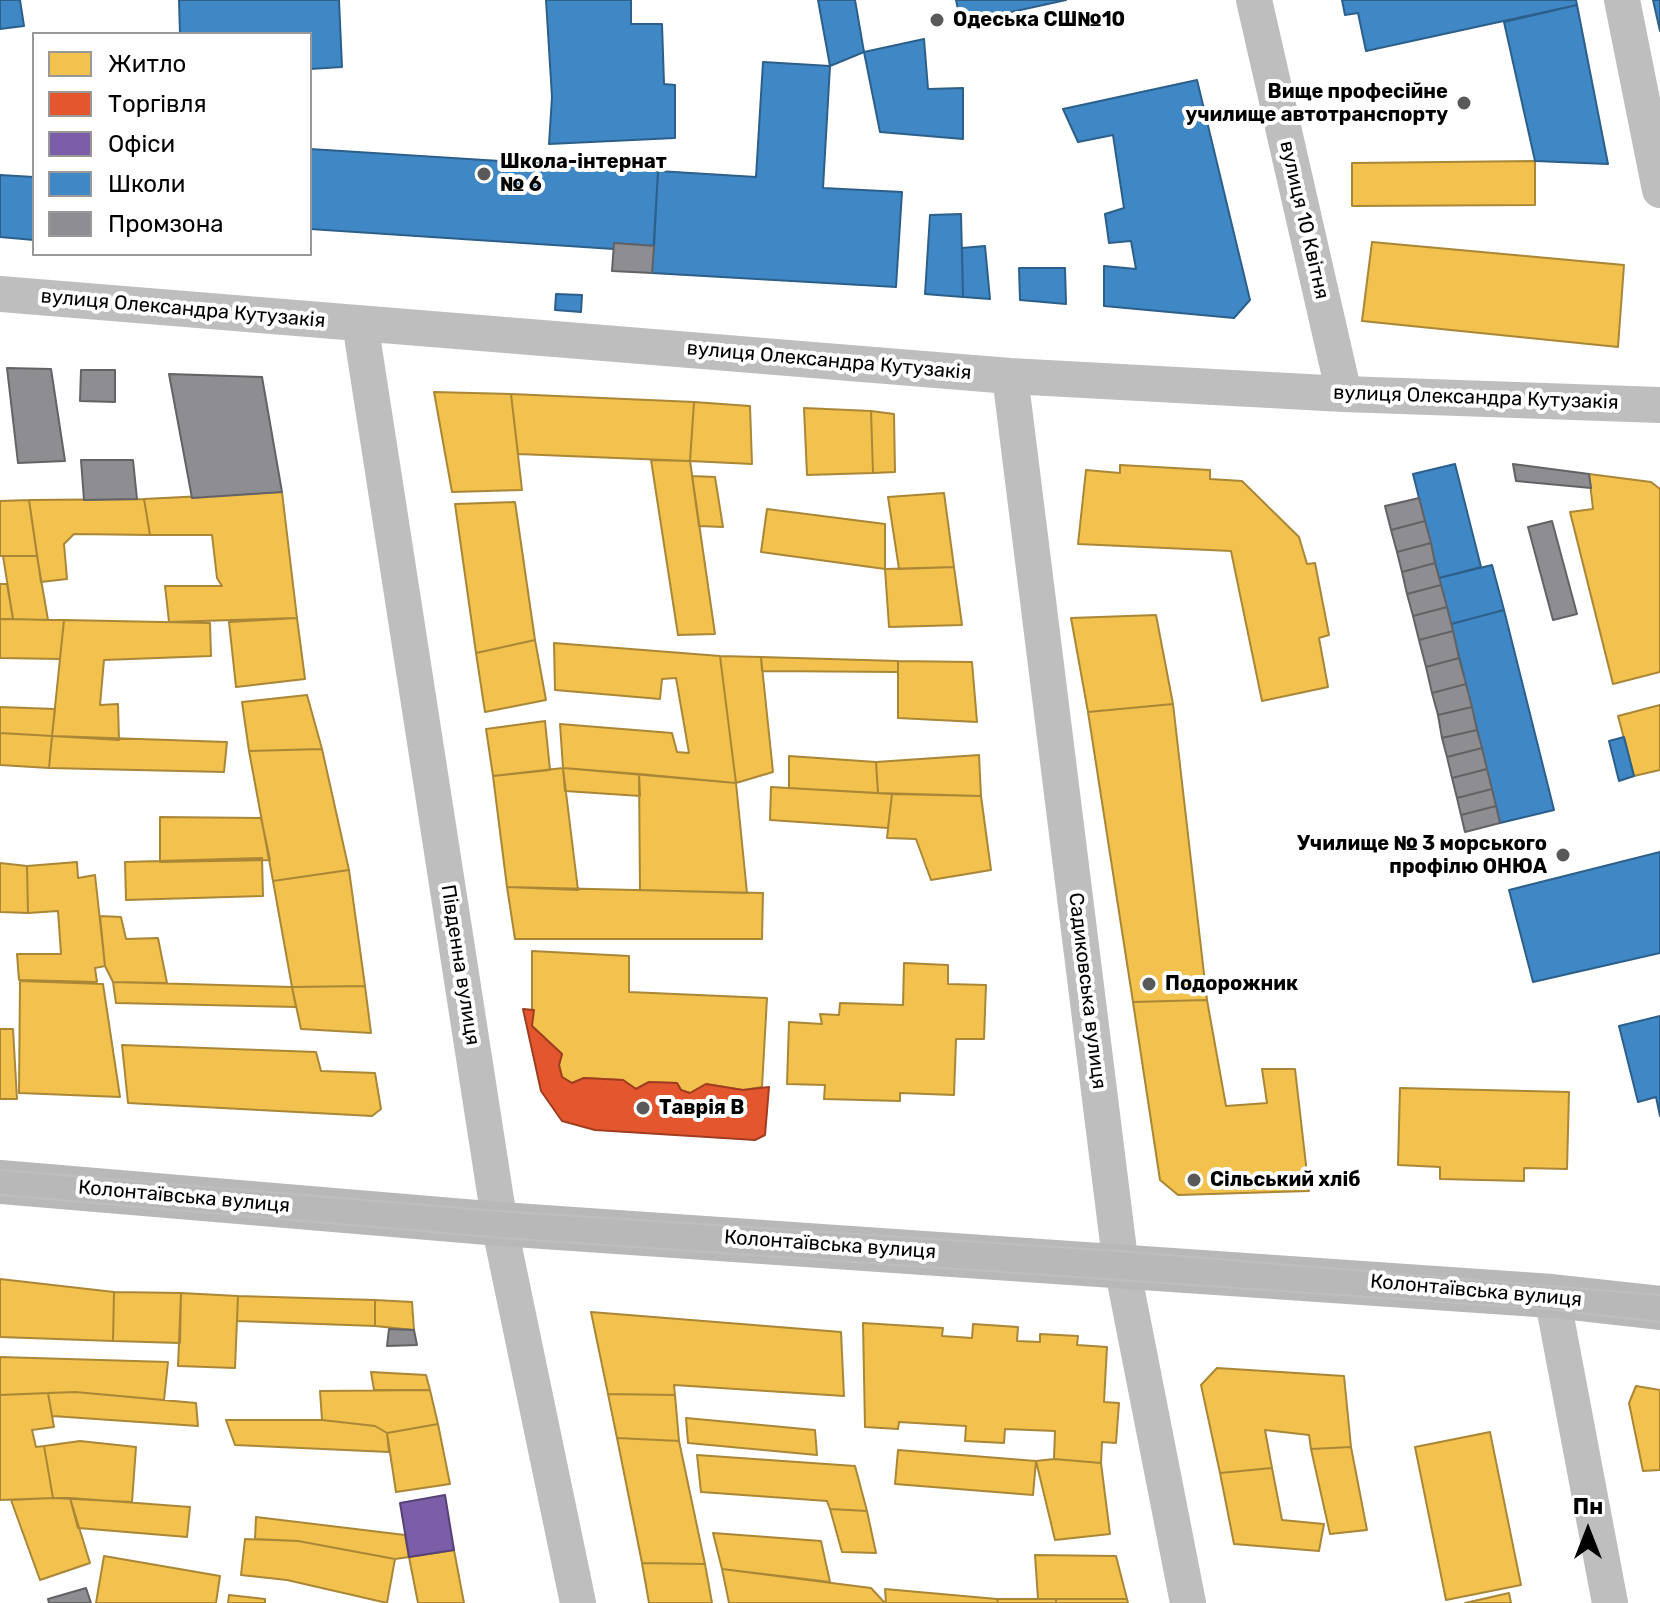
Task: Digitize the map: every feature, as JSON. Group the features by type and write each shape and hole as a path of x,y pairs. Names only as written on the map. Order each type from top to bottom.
{"main road":[{"name":"Колонтаївська вулиця","path":"0,1182 500,1224 1123,1264 1552,1296 1660,1308"}],"street":[{"name":"вулиця 10 Квітня","path":"1254,0 1344,394"},
{"path":"1622,0 1660,190"},
{"name":"вулиця Олександра Кутузакія","path":"0,294 1010,376 1344,394 1660,405"},
{"name":"Південна вулиця","path":"360,323 500,1224 578,1603"},
{"name":"Садиковська вулиця","path":"1010,376 1123,1264 1188,1603"},
{"path":"1552,1296 1610,1603"}],"building: Житло":[{"path":"1535,161 1535,205 1352,206 1352,163"},
{"path":"1372,242 1624,265 1618,347 1362,321"},
{"path":"434,392 511,394 522,490 452,492"},
{"path":"511,394 694,402 690,461 518,454"},
{"path":"694,402 750,406 752,464 690,461"},
{"path":"804,408 871,411 873,473 807,475"},
{"path":"871,411 894,414 895,472 873,473"},
{"path":"651,460 690,461 715,634 678,635"},
{"path":"1120,465 1210,470 1210,479 1242,481 1299,537 1307,564 1315,563 1329,635 1319,638 1328,687 1262,701 1231,551 1078,544 1086,470 1120,473"},
{"path":"1589,474 1651,482 1660,489 1660,672 1613,684 1570,512 1593,509"},
{"path":"692,476 715,477 723,527 699,526"},
{"path":"282,492 297,618 169,622 165,586 222,586 217,578 212,535 150,535 144,499"},
{"path":"944,493 954,567 899,569 888,497"},
{"path":"144,499 150,535 74,534 64,544 67,579 41,582 29,500"},
{"path":"29,500 37,556 0,556 0,501"},
{"path":"515,502 535,640 476,653 455,504"},
{"path":"767,509 885,524 885,569 761,552"},
{"path":"3,556 37,556 48,620 13,619"},
{"path":"954,567 962,625 889,627 885,569"},
{"path":"0,584 7,584 13,619 0,619"},
{"path":"1156,615 1173,704 1088,712 1071,618"},
{"path":"297,618 305,679 236,687 229,622"},
{"path":"0,619 64,620 60,659 0,658"},
{"path":"64,620 210,623 211,656 104,660 100,705 118,704 119,740 52,736"},
{"path":"535,640 546,700 485,712 476,653"},
{"path":"554,643 720,656 736,783 563,768 560,724 672,733 677,752 689,753 676,678 662,679 660,699 555,690"},
{"path":"720,656 761,657 773,772 736,783"},
{"path":"761,657 898,661 898,672 762,671"},
{"path":"898,661 972,662 977,722 898,718"},
{"path":"307,695 322,749 249,751 242,702"},
{"path":"1173,704 1207,1000 1133,1002 1088,712"},
{"path":"1660,705 1660,770 1634,776 1618,716"},
{"path":"0,707 55,709 52,736 0,733"},
{"path":"545,721 550,770 493,776 486,729"},
{"path":"0,733 52,736 49,768 0,765"},
{"path":"52,736 227,742 224,772 49,768"},
{"path":"322,749 349,870 273,881 249,751"},
{"path":"979,755 981,796 878,793 876,762"},
{"path":"789,756 876,762 878,793 789,788"},
{"path":"563,768 578,890 507,887 493,776"},
{"path":"563,768 639,774 640,796 565,791"},
{"path":"639,774 736,783 747,893 640,890"},
{"path":"771,787 892,794 888,828 770,820"},
{"path":"892,794 981,796 991,870 931,880 916,839 887,838"},
{"path":"160,817 261,818 270,860 160,862"},
{"path":"262,858 263,896 126,900 125,862"},
{"path":"77,862 78,878 95,875 105,966 95,968 97,982 19,980 17,954 61,954 58,911 28,913 27,866"},
{"path":"0,863 27,866 28,913 0,912"},
{"path":"349,870 365,986 292,987 273,881"},
{"path":"507,887 763,893 762,939 515,939"},
{"path":"100,916 121,917 126,939 158,938 167,983 113,982 105,966"},
{"path":"532,951 629,956 629,992 767,998 762,1087 743,1090 706,1084 690,1093 681,1090 677,1083 649,1082 636,1089 623,1080 584,1078 572,1083 562,1077 559,1065 562,1054 532,1026"},
{"path":"904,963 948,965 948,984 986,985 984,1039 956,1039 954,1095 900,1093 900,1101 824,1099 825,1085 787,1084 789,1022 822,1024 820,1014 839,1015 840,1003 903,1005"},
{"path":"20,981 103,984 120,1097 19,1093"},
{"path":"113,982 292,987 296,1007 116,1003"},
{"path":"365,986 371,1033 301,1029 292,987"},
{"path":"1207,1000 1226,1106 1267,1103 1262,1069 1295,1069 1309,1191 1178,1195 1160,1180 1133,1002"},
{"path":"0,1029 13,1029 17,1099 0,1099"},
{"path":"122,1045 316,1052 321,1071 375,1073 381,1109 372,1116 128,1103"},
{"path":"1400,1088 1569,1092 1567,1169 1524,1168 1524,1181 1440,1179 1440,1167 1398,1165"},
{"path":"0,1279 114,1292 113,1341 0,1337"},
{"path":"114,1292 181,1293 180,1343 113,1341"},
{"path":"181,1293 238,1296 235,1368 178,1366"},
{"path":"238,1296 375,1300 375,1326 237,1321"},
{"path":"375,1300 412,1302 414,1330 375,1326"},
{"path":"591,1312 841,1332 844,1396 674,1385 675,1395 608,1394"},
{"path":"863,1323 943,1328 942,1336 972,1338 973,1324 1018,1327 1017,1341 1040,1342 1040,1334 1078,1336 1077,1345 1107,1347 1104,1402 1119,1403 1116,1443 1102,1442 1101,1463 1054,1459 1055,1431 1005,1429 1004,1443 965,1441 966,1426 899,1422 898,1429 865,1427"},
{"path":"0,1357 168,1362 164,1400 75,1392 0,1395"},
{"path":"1217,1368 1344,1376 1351,1447 1311,1449 1309,1435 1265,1430 1272,1468 1220,1473 1201,1385"},
{"path":"371,1372 426,1375 430,1390 374,1390"},
{"path":"1636,1386 1660,1390 1660,1470 1643,1471 1629,1403"},
{"path":"430,1390 438,1424 387,1433 375,1426 322,1420 320,1391"},
{"path":"75,1392 196,1403 198,1426 52,1416 48,1393"},
{"path":"48,1393 54,1427 32,1430 36,1447 44,1446 53,1498 0,1500 0,1395"},
{"path":"608,1394 675,1395 679,1441 617,1438"},
{"path":"686,1418 815,1430 817,1455 688,1443"},
{"path":"226,1420 322,1420 375,1426 387,1433 389,1452 235,1445"},
{"path":"438,1424 450,1484 396,1492 387,1433"},
{"path":"1490,1432 1521,1585 1446,1600 1415,1447"},
{"path":"617,1438 679,1441 705,1564 642,1563"},
{"path":"80,1441 136,1447 132,1502 53,1498 44,1446"},
{"path":"1351,1447 1367,1530 1330,1534 1311,1449"},
{"path":"898,1450 1036,1461 1033,1495 895,1484"},
{"path":"697,1455 855,1466 867,1511 830,1509 827,1501 701,1492"},
{"path":"1054,1459 1101,1463 1110,1534 1055,1540 1036,1461"},
{"path":"1272,1468 1282,1520 1324,1524 1319,1551 1234,1544 1220,1473"},
{"path":"70,1498 90,1563 40,1580 11,1500"},
{"path":"70,1498 190,1507 187,1537 78,1528"},
{"path":"830,1509 867,1511 876,1553 842,1552"},
{"path":"256,1517 405,1535 409,1557 395,1559 298,1541 255,1539"},
{"path":"713,1533 821,1541 830,1582 722,1569"},
{"path":"245,1539 298,1541 395,1559 387,1603 287,1580 241,1575"},
{"path":"454,1550 464,1603 418,1603 409,1557"},
{"path":"1035,1555 1116,1556 1127,1599 1038,1599"},
{"path":"104,1556 220,1576 216,1603 96,1603"},
{"path":"642,1563 705,1564 712,1603 649,1603"},
{"path":"722,1569 871,1588 885,1603 729,1603"},
{"path":"885,1589 997,1599 998,1603 886,1603"},
{"path":"1509,1593 1511,1603 1465,1603"},
{"path":"229,1595 265,1599 265,1603 228,1603"},
{"path":"997,1599 1056,1599 1056,1603 998,1603"},
{"path":"1056,1599 1127,1599 1128,1603 1056,1603"}],"building: Торгівля":[{"path":"523,1009 534,1010 532,1026 562,1054 559,1065 562,1077 572,1083 584,1078 623,1080 636,1089 649,1082 677,1083 681,1090 690,1093 706,1084 743,1090 769,1087 765,1135 755,1140 595,1130 562,1121 541,1091"}],"building: Офіси":[{"path":"445,1495 454,1550 409,1557 400,1503"}],"building: Школи":[{"path":"0,0 20,0 24,26 0,29"},
{"path":"179,0 339,0 342,67 312,69 312,32 180,32"},
{"path":"546,0 631,0 631,24 662,24 664,84 675,85 675,138 549,144 552,97"},
{"path":"818,0 855,0 864,52 830,66"},
{"path":"956,0 1066,0 961,23"},
{"path":"1342,0 1576,0 1577,5 1366,51 1358,13 1345,15"},
{"path":"1653,0 1660,0 1660,31"},
{"path":"1577,5 1608,164 1535,161 1504,22"},
{"path":"924,39 928,89 963,88 963,139 880,132 864,52"},
{"path":"763,62 830,66 823,188 902,192 896,287 652,273 658,171 756,177"},
{"path":"1197,80 1250,300 1234,318 1104,306 1104,266 1136,269 1131,241 1109,243 1105,214 1124,208 1113,135 1078,142 1063,109"},
{"path":"312,149 658,171 654,246 614,243 614,249 312,229"},
{"path":"0,175 32,177 32,240 0,237"},
{"path":"961,214 963,297 925,294 930,215"},
{"path":"985,246 990,299 963,297 962,248"},
{"path":"1019,268 1065,268 1066,304 1020,300"},
{"path":"556,294 582,295 581,312 555,310"},
{"path":"1455,464 1481,567 1439,578 1413,474"},
{"path":"1492,565 1504,610 1451,624 1439,578"},
{"path":"1504,610 1554,810 1500,823 1451,624"},
{"path":"1624,737 1634,776 1619,781 1609,741"},
{"path":"1660,852 1660,953 1533,982 1509,890"},
{"path":"1660,1016 1660,1116 1656,1097 1638,1102 1619,1026"}],"building: Промзона":[{"path":"614,243 654,246 652,273 612,271"},
{"path":"7,368 51,369 65,461 18,463"},
{"path":"81,370 115,370 115,402 80,401"},
{"path":"169,374 262,377 282,492 192,498"},
{"path":"81,460 133,460 137,499 84,500"},
{"path":"1513,464 1589,474 1591,488 1516,481"},
{"path":"1419,498 1425,521 1391,530 1385,506"},
{"path":"1425,521 1431,543 1397,552 1391,530"},
{"path":"1552,521 1577,614 1553,620 1528,527"},
{"path":"1431,543 1435,563 1402,572 1397,552"},
{"path":"1435,563 1441,585 1407,594 1402,572"},
{"path":"1441,585 1447,607 1413,616 1407,594"},
{"path":"1447,607 1453,631 1419,640 1413,616"},
{"path":"1453,631 1459,658 1426,667 1419,640"},
{"path":"1459,658 1466,684 1432,693 1426,667"},
{"path":"1466,684 1472,707 1438,715 1432,693"},
{"path":"1472,707 1477,730 1442,738 1438,715"},
{"path":"1477,730 1482,748 1447,757 1442,738"},
{"path":"1482,748 1487,769 1452,778 1447,757"},
{"path":"1487,769 1492,789 1457,798 1452,778"},
{"path":"1492,789 1496,806 1461,815 1457,798"},
{"path":"1496,806 1500,823 1465,832 1461,815"},
{"path":"389,1329 414,1330 417,1345 387,1346"},
{"path":"86,1588 91,1603 49,1603 48,1599"}],"tram line":[{"path":"0,1170 499,1211 1119,1251 1660,1295"},
{"path":"0,1195 502,1238 1545,1309 1660,1322"}],"place":[{"name":"Одеська СШ№10","path":"937,20"},
{"name":"Вище професійне училище автотранспорту","path":"1464,103"},
{"name":"Школа-інтернат № 6","path":"484,174"},
{"name":"Училище № 3 морського профілю ОНЮА","path":"1563,855"},
{"name":"Подорожник","path":"1149,984"},
{"name":"Таврія В","path":"643,1108"},
{"name":"Сільський хліб","path":"1194,1180"}]}
